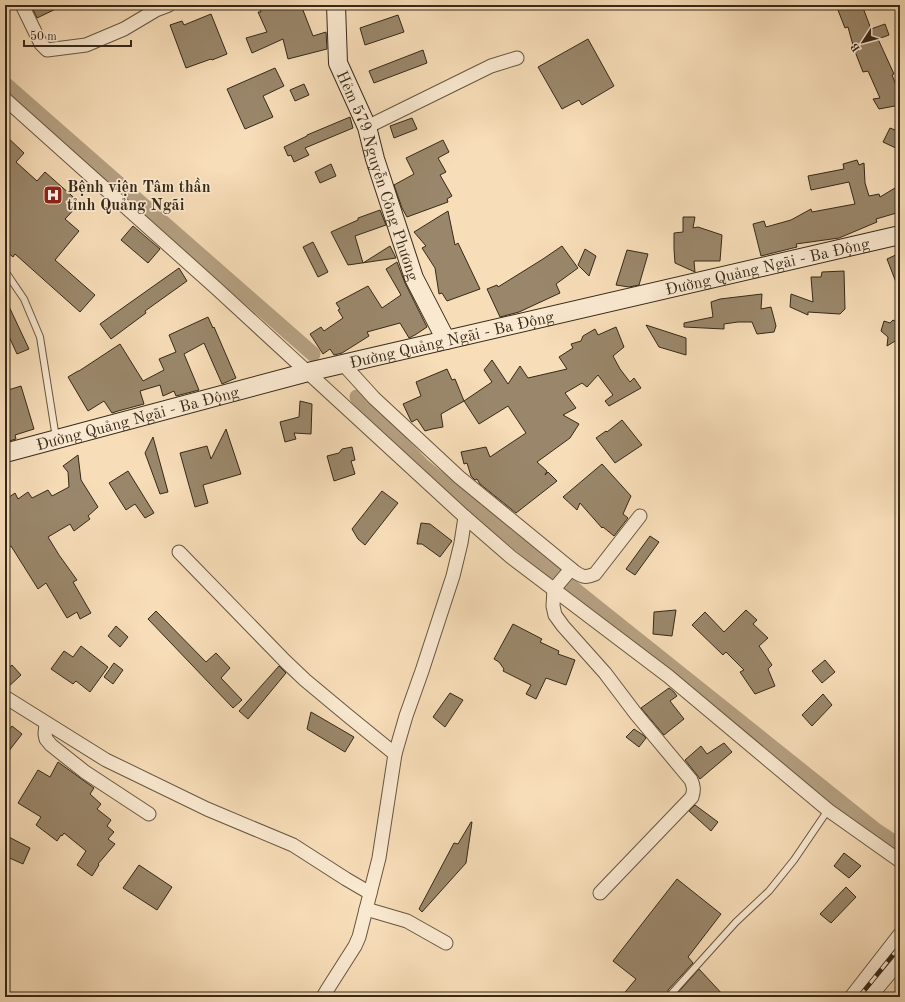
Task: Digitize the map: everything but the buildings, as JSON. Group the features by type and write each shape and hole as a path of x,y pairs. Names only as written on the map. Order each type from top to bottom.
{"main road":[{"name":"Hẻm 579 Nguyễn Công Phương","path":"336,5 338,63 367,127 375,159 414,278 446,340"},
{"name":"Đường Quảng Ngãi - Ba Động","path":"5,453 308,372 900,235"}],"street":[{"path":"22,5 41,44 48,50 86,44 124,29 156,10 169,5"},
{"path":"367,127 492,66 517,58"},
{"path":"5,99 308,372 465,517 511,557 563,579 588,577 595,574 640,516"},
{"path":"343,364 374,398 459,477 563,579 668,676 828,810 900,861"},
{"path":"323,997 355,946 359,937 379,858 395,754 406,716 453,576 462,538 465,517"},
{"path":"179,552 305,680 395,754"},
{"path":"563,579 553,606 555,616 605,673 636,714 691,780 694,786 692,797 600,893"},
{"path":"5,697 106,760 208,809 293,845 346,880 370,893"},
{"path":"46,723 45,734 50,745 84,772 149,814"},
{"path":"366,909 406,921 446,943"},
{"path":"851,997 900,934"},
{"path":"870,997 900,961"}],"lane":[{"path":"5,271 24,299 40,337 56,439"},
{"path":"672,993 736,922 769,891 794,860 828,810"}],"waterway":[{"path":"5,84 313,354"},
{"path":"357,397 422,465 877,831 900,846"}],"railway":[{"path":"859,997 900,946"}],"place":[{"name":"Bệnh viện Tâm thần tỉnh Quảng Ngãi","path":"53,195"}]}
